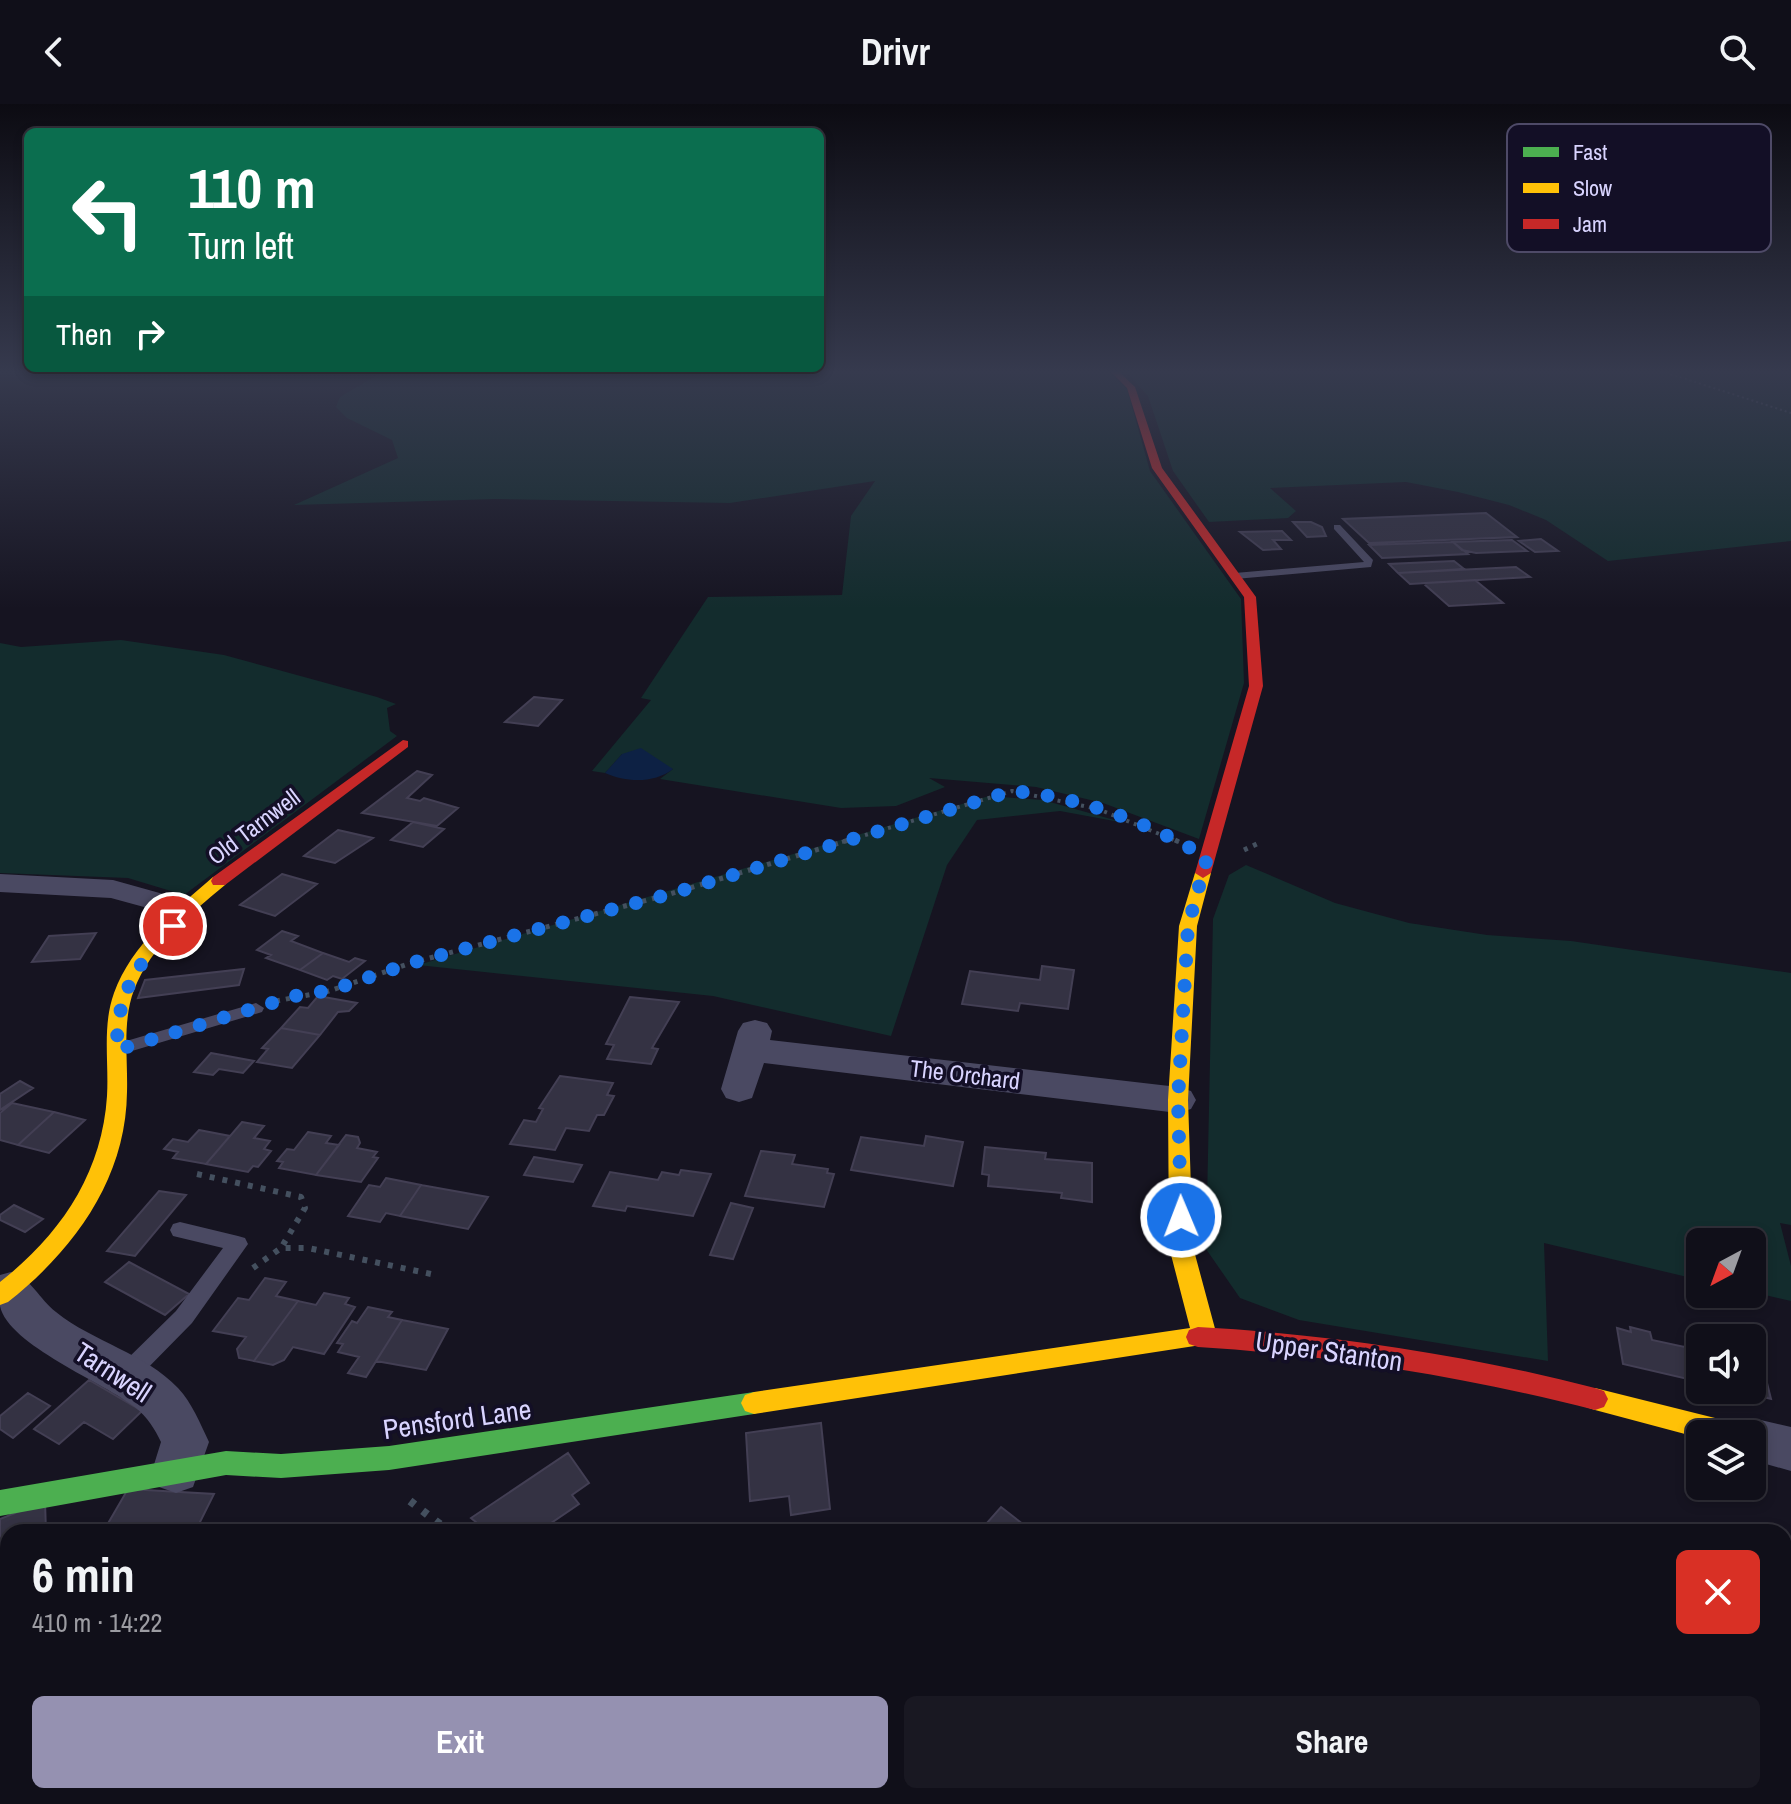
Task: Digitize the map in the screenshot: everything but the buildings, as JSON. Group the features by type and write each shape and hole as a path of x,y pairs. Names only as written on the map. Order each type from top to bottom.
{"street":[{"path":"1151,450 1157,468 1250,597 1256,686 1188,926 1178,1100 1181,1247 1205,1336"},
{"name":"Old Tarnwell","path":"6,1292 44,1261 78,1215 104,1161 117,1104 116,1032 128,982 188,910 403,744"},
{"path":"0,883 113,889 188,910"},
{"name":"The Orchard","path":"739,1089 753,1041 1178,1100"},
{"name":"Tarnwell","path":"6,1292 44,1328 154,1395 175,1419 185,1442 176,1471"},
{"name":"Upper Stanton","path":"922,1378 1205,1336 1270,1341 1517,1379 1686,1422"},
{"name":"Pensford Lane","path":"0,1503 226,1463 281,1466 389,1458 922,1378"},
{"path":"1766,1443 1791,1449"}],"lane":[{"path":"1235,576 1367,565 1369,562 1337,527"},
{"path":"117,1050 256,1008"},
{"path":"124,1377 184,1317 238,1244 180,1230"}],"path":[{"path":"256,1008 305,993 329,991 411,963 670,894 1012,791 1035,793 1096,809 1161,834 1207,858"},
{"path":"197,1174 301,1197 305,1208 281,1248 244,1274"},
{"path":"281,1248 308,1248 431,1274"},
{"path":"406,1493 411,1504 439,1524"}],"green space":[{"path":"395,450 1144,450 1150,471 1241,599 1244,683 1199,839 1103,803 1036,787 929,778 945,787 896,806 841,808 660,779 673,769 622,754 605,773 592,771 651,700 641,698 708,597 842,595 851,516 875,481 730,503 496,499 294,505 398,458"},
{"path":"1166,450 1791,450 1791,541 1608,561 1546,520 1509,505 1406,482 1270,488 1296,511 1288,518 1209,522 1173,471"},
{"path":"121,640 224,655 377,697 396,704 387,708 390,731 397,736 184,895 128,878 0,873 0,643 21,647"},
{"path":"989,796 1043,800 1125,823 1060,811 977,820 947,865 891,1036 713,996 418,965"},
{"path":"1246,865 1335,903 1409,923 1487,935 1571,941 1791,973 1791,1225 1780,1223 1791,1266 1791,1301 1766,1295 1766,1228 1686,1228 1686,1277 1544,1243 1548,1361 1299,1320 1240,1298 1206,1249 1213,919 1229,875"}],"water":[{"path":"641,748 673,769 658,777 640,780 622,779 605,773 622,754"}],"traffic: fast":[{"path":"0,1503 226,1463 281,1466 389,1458 754,1403"}],"traffic: slow":[{"path":"1203,873 1188,926 1178,1100 1181,1247 1205,1336"},
{"path":"0,1295 24,1277 65,1233 96,1183 114,1126 118,1017 131,976 151,945 219,881"},
{"path":"754,1403 1198,1337"},
{"path":"1595,1399 1686,1422"}],"traffic: jam":[{"path":"1151,450 1157,468 1250,597 1256,686 1203,873"},
{"path":"219,881 403,744"},
{"path":"1198,1337 1270,1341 1517,1379 1595,1399"}],"route":[{"path":"173,926 128,982 116,1032 117,1050 305,993 329,991 411,963 670,894 1012,791 1035,793 1096,809 1161,834 1207,858 1188,926 1178,1100 1181,1217"}]}
